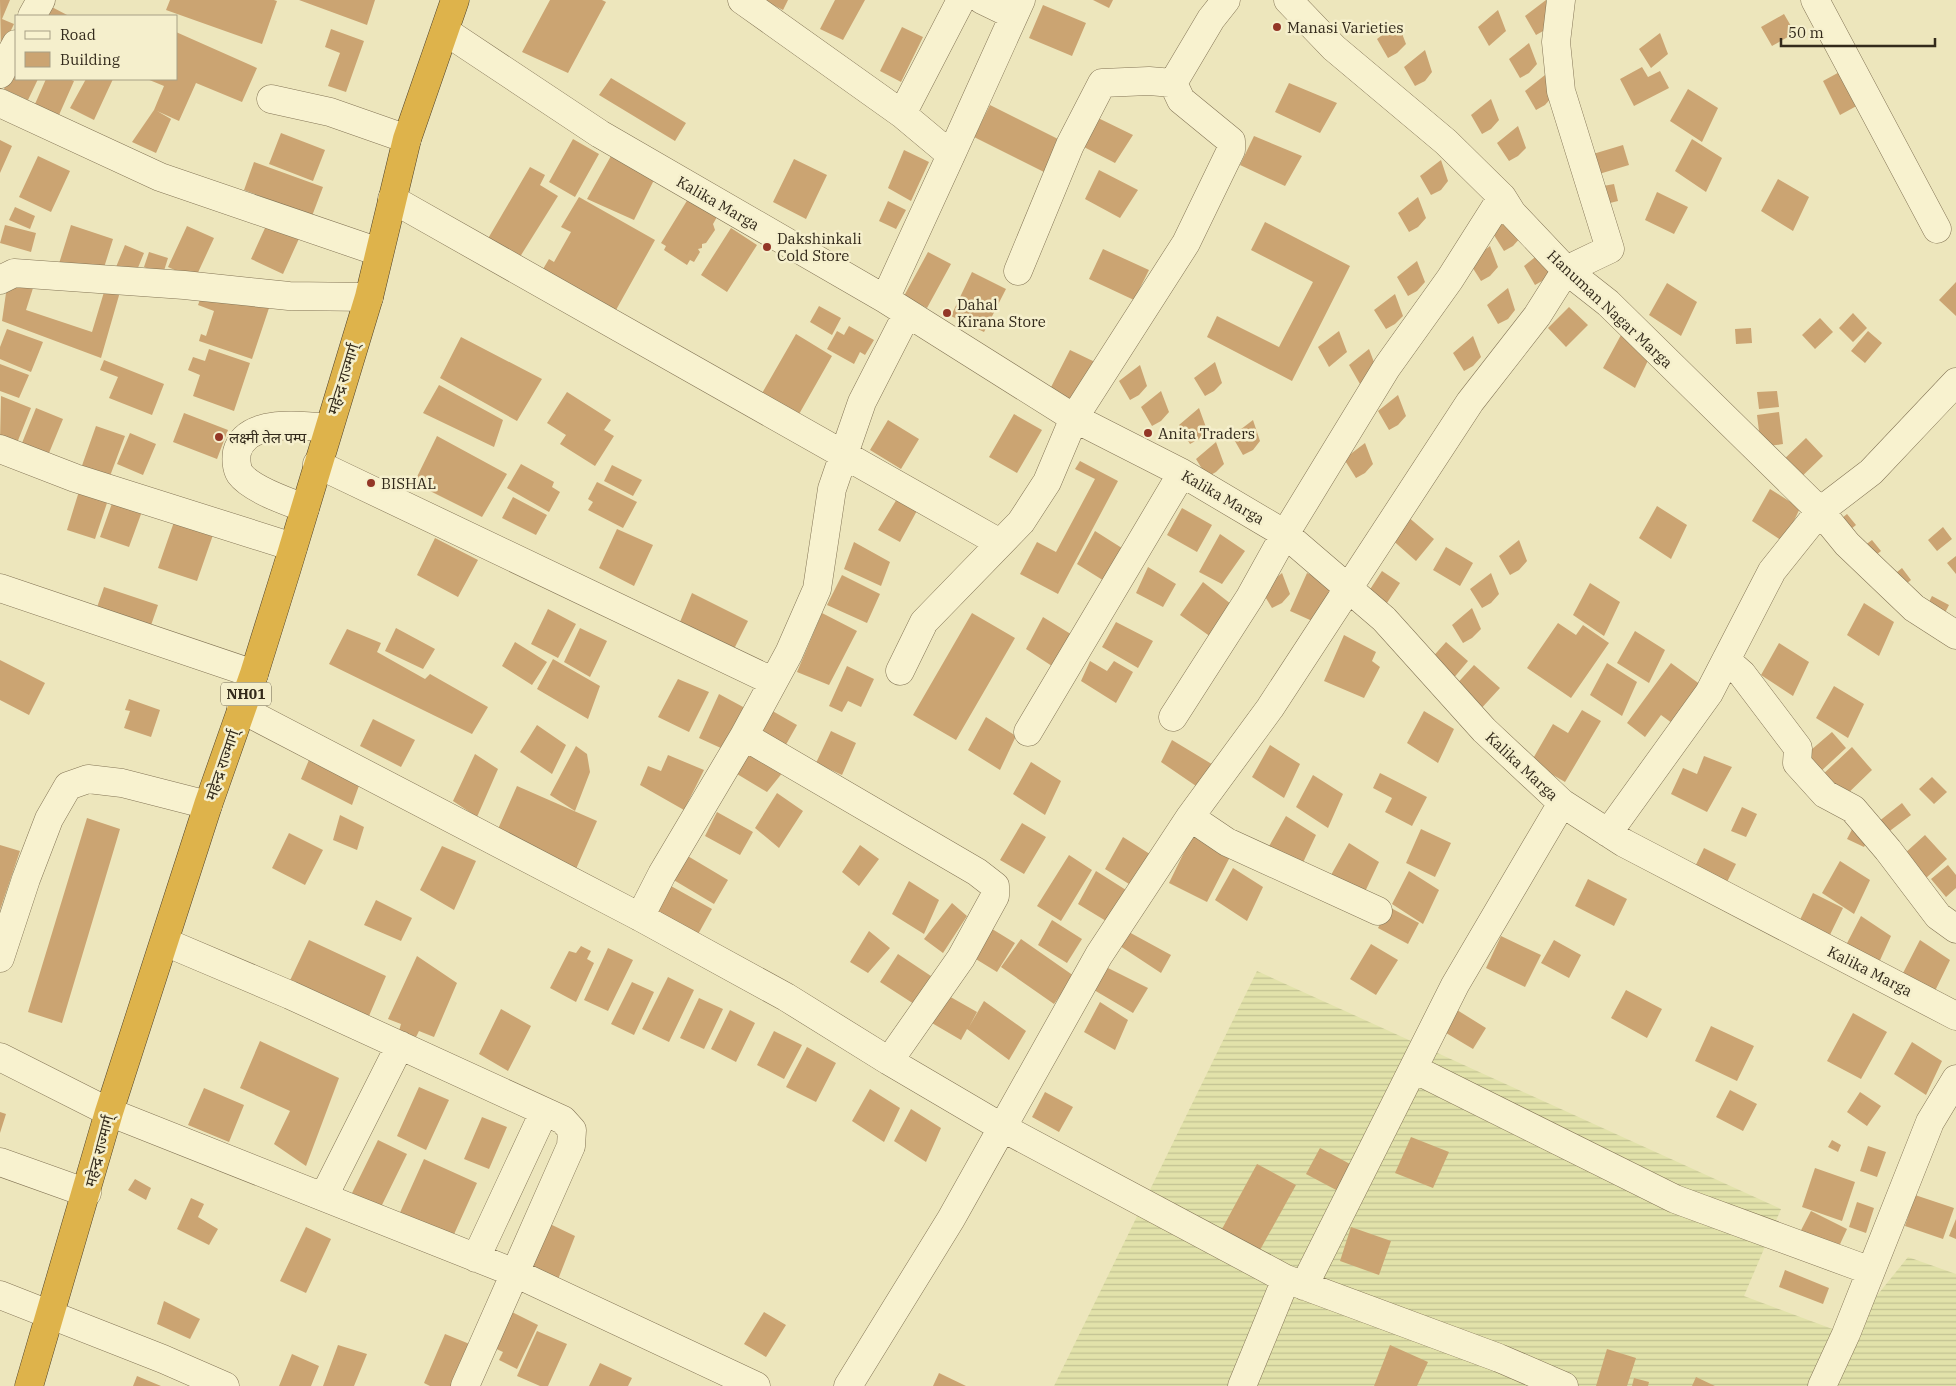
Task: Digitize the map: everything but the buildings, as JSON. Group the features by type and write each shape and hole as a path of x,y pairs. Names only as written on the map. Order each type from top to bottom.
{"highway":[{"name":"महेन्द्र राज्मार्ग्","path":"29,1386 87,1193 109,1112 208,805 254,674 293,548 369,297 407,139 455,0"}],"street":[{"path":"33,15 41,0"},
{"path":"742,0 902,114 951,155"},
{"path":"902,114 961,0"},
{"path":"640,917 662,874 744,736 772,681 789,653 817,588 832,489 844,454 951,155 1017,8 982,0"},
{"path":"1174,83 1211,19 1226,0"},
{"name":"Hanuman Nagar Marga","path":"1288,0 1334,48 1446,142 1502,197 1512,213 1566,270 1608,303 1820,511 1847,544 1914,608 1956,635"},
{"path":"848,1386 951,1219 1099,954 1190,817 1270,708 1470,402 1537,316 1566,270 1610,249 1560,92 1556,42 1561,0"},
{"path":"1815,0 1937,229"},
{"name":"Kalika Marga","path":"445,31 600,134 896,307 1074,418 1182,473 1285,534 1384,619 1484,730 1562,803 1608,833 1956,1016"},
{"path":"0,74 15,46"},
{"path":"1018,272 1070,144 1102,83 1149,81 1174,83"},
{"path":"900,670 924,622 1021,522 1047,482 1074,418 1186,243 1231,150 1231,141 1181,100 1174,83"},
{"path":"270,99 330,112 407,139"},
{"path":"0,103 160,177 379,252"},
{"path":"1173,718 1250,597 1285,534 1387,367 1450,279 1502,197"},
{"path":"392,199 1000,543"},
{"path":"0,280 14,273 184,285 289,296 369,297"},
{"path":"1608,833 1709,693 1772,571 1820,511 1871,472 1956,382"},
{"path":"305,508 270,494 243,477 239,472 236,457 239,446 257,432 266,428 294,424 328,428"},
{"path":"0,449 75,478 293,548"},
{"path":"318,464 772,681"},
{"path":"1028,732 1182,473"},
{"path":"0,588 254,674"},
{"path":"1726,660 1742,674 1798,748 1798,764 1825,794 1853,809 1888,850 1938,916 1956,929"},
{"path":"241,709 640,917 786,997 889,1061 1003,1128 1295,1283 1499,1358 1564,1386"},
{"path":"744,736 977,872 995,886 995,896 960,958 889,1061"},
{"path":"1,950 49,819 68,786 88,778 122,783 208,805"},
{"path":"1242,1386 1295,1283 1414,1069 1455,985 1562,803"},
{"path":"1190,817 1227,842 1378,911"},
{"path":"165,942 290,995 563,1120 572,1130 571,1146 465,1386"},
{"path":"324,1196 400,1045"},
{"path":"0,1057 109,1112 515,1273 756,1386"},
{"path":"1414,1069 1675,1199 1871,1271"},
{"path":"1822,1386 1846,1334 1930,1122 1956,1079"},
{"path":"476,1258 544,1112"},
{"path":"0,1162 87,1193"},
{"path":"0,1295 50,1313 225,1386"}],"green space":[{"path":"1257,971 1781,1209 1744,1296 1846,1334 1908,1257 1956,1274 1956,1386 1054,1386"}],"place":[{"name":"Manasi Varieties","path":"1277,27"},
{"name":"Dakshinkali Cold Store","path":"767,247"},
{"name":"Dahal Kirana Store","path":"947,313"},
{"name":"Anita Traders","path":"1148,433"},
{"name":"लक्ष्मी तेल पम्प","path":"219,437"},
{"name":"BISHAL","path":"371,483"}]}
